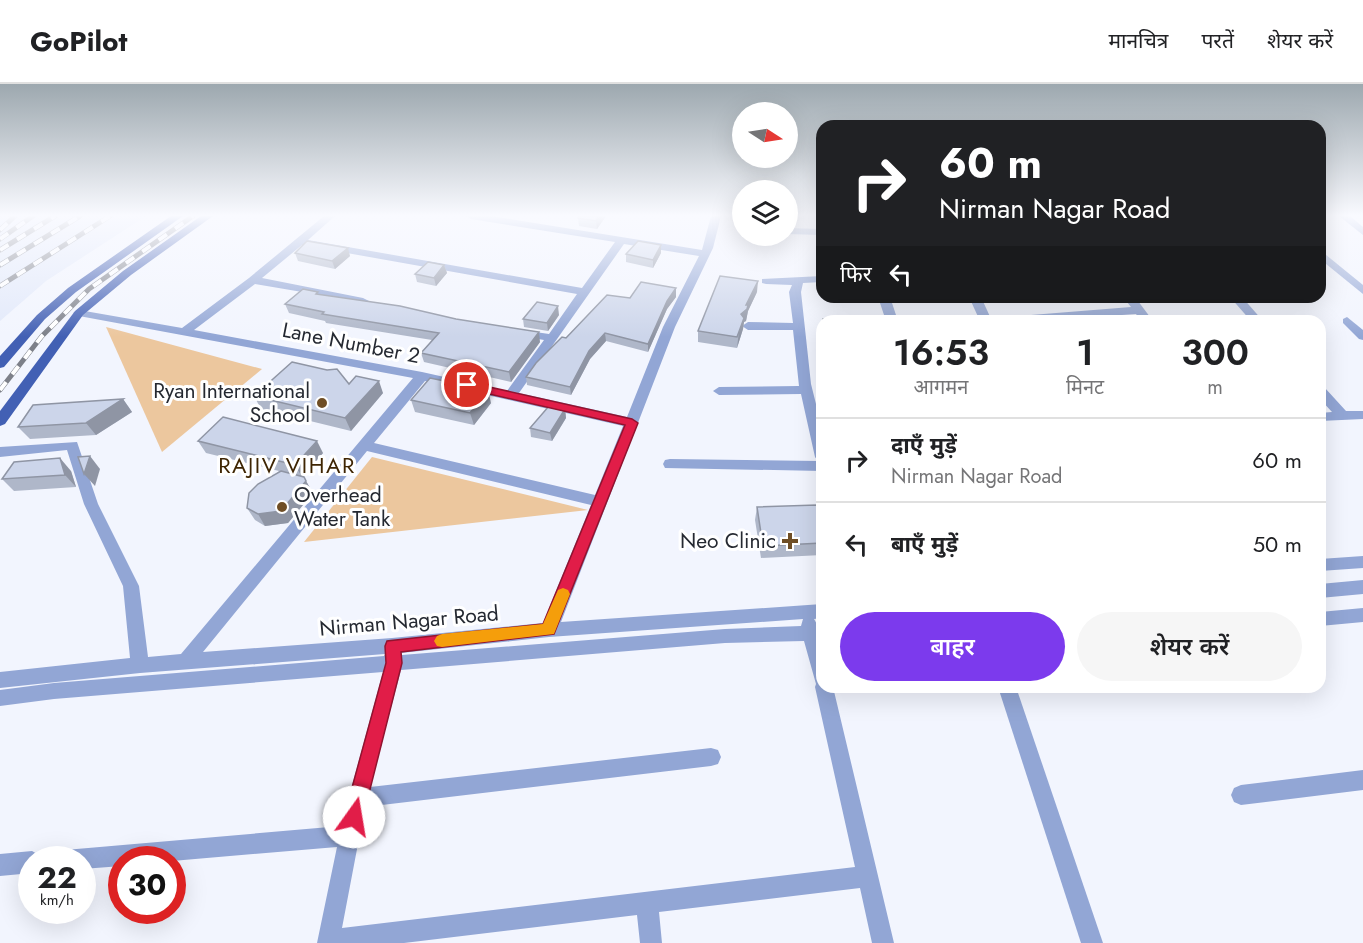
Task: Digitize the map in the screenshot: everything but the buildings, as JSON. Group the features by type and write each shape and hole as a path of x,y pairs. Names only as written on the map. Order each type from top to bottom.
{"main road":[{"path":"0,364 41,317 72,290 120,256"},
{"path":"0,421 79,314 127,273 151,256"}],"street":[{"path":"183,332 282,256"},
{"path":"380,256 585,292"},
{"path":"511,395 610,256"},
{"path":"549,630 669,327 704,256"},
{"path":"1326,258 1363,291"},
{"path":"816,279 799,279 795,292 797,327 806,390 816,432"},
{"path":"253,280 379,304"},
{"path":"766,281 798,282"},
{"path":"1133,303 1142,315"},
{"path":"1241,303 1252,315"},
{"path":"1071,315 1138,310"},
{"name":"Lane Number 2","path":"79,314 422,376 632,423"},
{"path":"1347,321 1363,336"},
{"path":"748,326 797,327"},
{"path":"506,329 552,338"},
{"path":"185,662 422,376"},
{"path":"719,391 806,390"},
{"path":"1326,398 1343,416"},
{"path":"1326,417 1363,415"},
{"path":"0,452 72,445 91,504 131,586 140,665"},
{"path":"364,446 601,502"},
{"path":"670,464 816,466"},
{"path":"1326,562 1363,562"},
{"path":"1343,563 1363,587"},
{"path":"1326,590 1363,587"},
{"path":"815,612 816,633"},
{"name":"Nirman Nagar Road","path":"0,698 393,655 549,630 815,612"},
{"path":"1326,618 1363,615"},
{"name":"Nirman Nagar Road","path":"0,680 185,662 393,655 816,633"},
{"path":"393,655 357,798 328,942 868,876"},
{"path":"825,693 883,943"},
{"path":"1009,693 1092,943"},
{"path":"357,798 711,757"},
{"path":"1241,795 1363,780"},
{"path":"96,857 350,836"},
{"path":"0,865 18,863"},
{"path":"647,904 651,943"}],"shaded area":[{"path":"0,256 84,256 46,281 0,321"},
{"path":"106,327 110,328 262,369 162,452"},
{"path":"372,457 588,510 304,542"}],"railway":[{"path":"0,265 15,256"},
{"path":"0,286 47,256"},
{"path":"0,390 42,336 89,289 136,256"}],"slow traffic":[{"path":"442,641 549,630 563,594"}],"place":[{"name":"Ryan International School","path":"322,403"},
{"name":"Overhead Water Tank","path":"282,507"},
{"name":"Neo Clinic","path":"790,541"}],"district":[{"name":"RAJIV VIHAR","path":"287,465"}],"route":[{"path":"354,817 357,798 394,663 392,646 549,630 632,423 467,385"}]}
